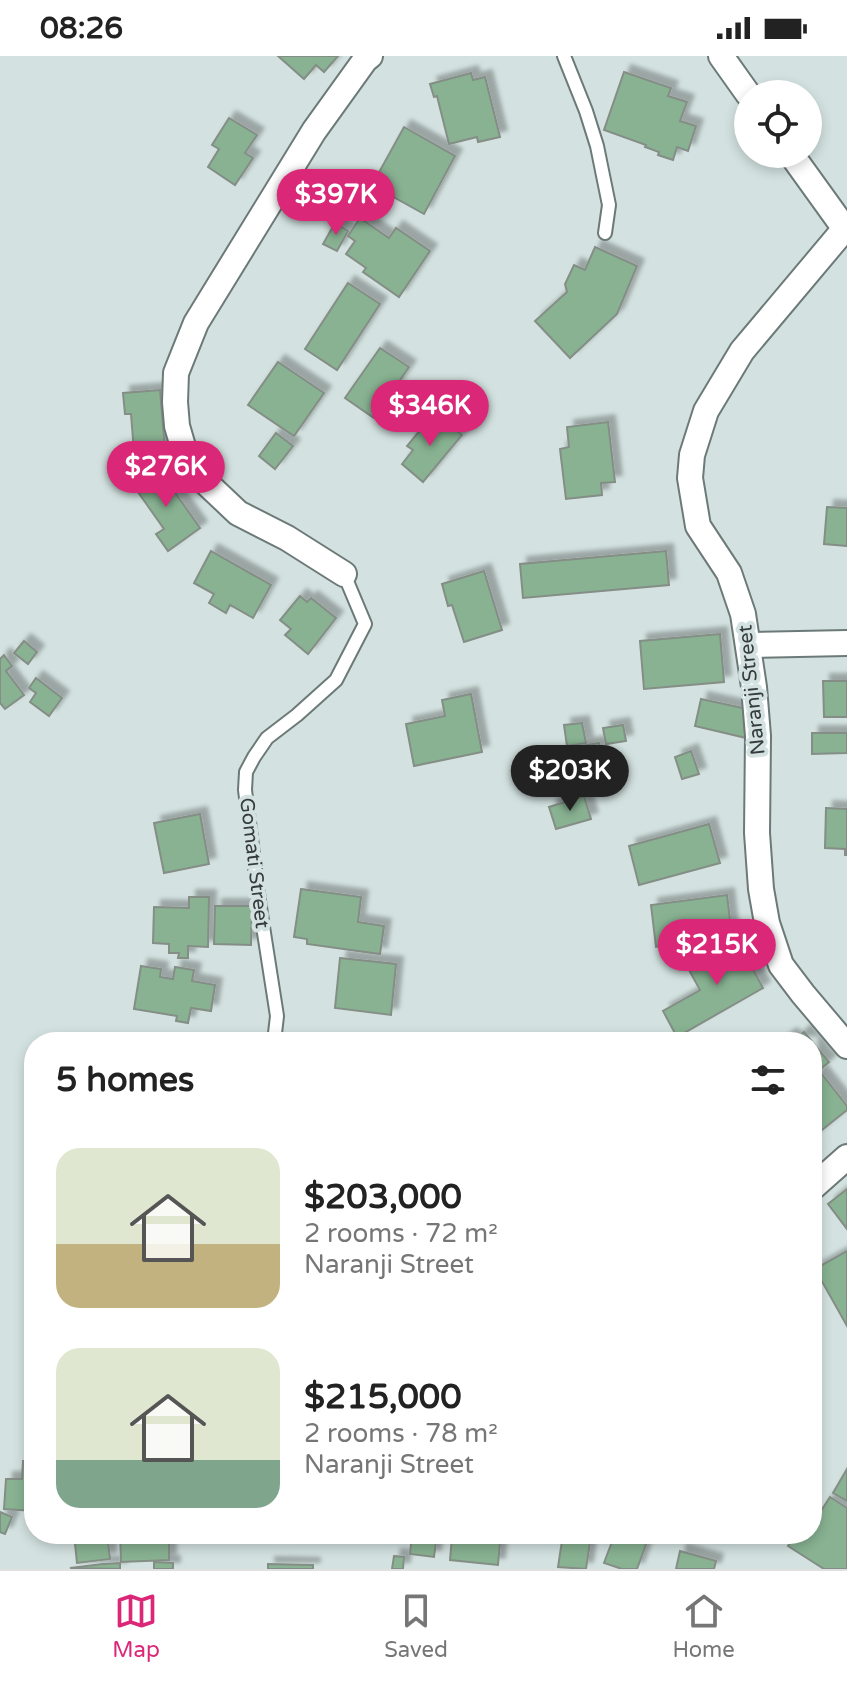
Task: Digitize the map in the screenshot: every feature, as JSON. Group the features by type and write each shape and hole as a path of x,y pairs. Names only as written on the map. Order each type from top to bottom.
{"street":[{"name":"Gomati Street","path":"344,574 287,538 238,513 201,478 184,450 177,426 176,373 196,323 314,131 370,56"},
{"path":"721,56 738,80"},
{"path":"802,168 846,227"},
{"name":"Naranji Street","path":"846,227 742,351 706,411 692,455 690,478 698,526 729,573 743,614 758,736 757,833 767,923 781,965 847,1046"},
{"path":"748,645 847,643"},
{"path":"822,1179 847,1157"}],"lane":[{"path":"564,56 597,146 609,205 605,233"},
{"name":"Gomati Street","path":"275,1032 277,1016 257,887 245,790 246,772 267,738 336,680 365,624 344,574"}],"building":[{"path":"278,56 338,56 324,72 316,65 304,79"},
{"path":"624,72 671,88 668,96 687,102 680,121 696,126 688,151 677,147 673,160 658,155 659,152 646,145 604,130"},
{"path":"471,73 473,80 485,77 500,137 478,142 477,137 449,144 437,96 434,97 430,84"},
{"path":"229,118 257,135 245,153 253,158 235,185 208,167 219,149 212,145"},
{"path":"404,127 455,156 424,214 372,185"},
{"path":"360,218 389,238 396,228 430,251 399,297 363,272 366,268 346,254 355,241 348,236"},
{"path":"335,223 348,231 337,251 323,244"},
{"path":"595,247 637,266 617,314 570,358 535,321 567,292 565,284 574,265 585,270"},
{"path":"348,283 380,304 337,370 305,349"},
{"path":"380,348 409,367 374,418 345,398"},
{"path":"278,362 324,393 294,436 248,405"},
{"path":"160,390 165,449 134,452 131,414 125,414 123,393"},
{"path":"440,417 462,435 423,482 402,464 413,450 407,446 427,422 432,426"},
{"path":"608,422 615,482 601,483 602,495 566,499 560,449 569,447 567,427"},
{"path":"276,433 293,446 275,469 259,456"},
{"path":"157,467 200,528 168,551 156,534 164,529 133,485"},
{"path":"827,507 847,508 847,546 824,544"},
{"path":"211,551 271,585 253,618 230,605 226,613 209,603 214,594 194,583"},
{"path":"666,551 669,585 523,598 520,564"},
{"path":"484,571 502,630 464,642 442,584"},
{"path":"300,596 307,602 311,598 336,618 308,654 285,635 291,629 280,620"},
{"path":"720,634 724,682 644,689 640,641"},
{"path":"24,641 37,652 28,664 14,653"},
{"path":"4,655 12,666 6,671 24,695 5,709 0,703 0,659"},
{"path":"36,678 62,698 49,716 30,702 36,693 29,688"},
{"path":"823,681 847,681 847,717 824,717"},
{"path":"471,694 482,752 414,766 406,724 445,716 442,700"},
{"path":"701,699 752,710 746,738 695,726"},
{"path":"582,723 586,743 567,746 564,725"},
{"path":"623,725 626,741 606,744 603,728"},
{"path":"812,733 847,733 847,753 812,754"},
{"path":"599,743 601,751 572,757 570,748"},
{"path":"691,751 699,774 682,779 675,757"},
{"path":"584,796 591,819 556,829 549,807"},
{"path":"826,808 847,809 847,855 845,849 825,848"},
{"path":"200,814 209,864 164,873 154,823"},
{"path":"709,824 720,863 639,885 629,846"},
{"path":"301,889 361,897 358,922 384,926 380,954 307,944 307,939 294,937"},
{"path":"727,895 732,937 656,947 651,905"},
{"path":"189,897 209,897 208,947 188,946 188,958 178,958 179,953 169,953 169,944 153,943 154,907 189,908"},
{"path":"215,906 252,906 251,945 214,944"},
{"path":"746,937 760,961 751,966 763,988 686,1032 674,1032 663,1011 700,990 689,970"},
{"path":"340,958 396,964 391,1015 335,1008"},
{"path":"141,966 161,969 160,977 173,979 175,967 194,970 192,981 215,985 211,1011 191,1008 188,1023 176,1021 177,1016 134,1009"},
{"path":"822,1054 829,1062 822,1068"},
{"path":"822,1074 847,1106 847,1110 822,1130"},
{"path":"847,1189 847,1229 828,1204"},
{"path":"847,1251 847,1326 822,1281 822,1265"},
{"path":"23,1461 24,1510 4,1509 6,1479 22,1479"},
{"path":"847,1469 847,1501 833,1493"},
{"path":"830,1497 847,1508 847,1569 824,1569 788,1546 822,1544 822,1509"},
{"path":"0,1512 12,1517 5,1534 0,1532"},
{"path":"75,1544 108,1544 110,1559 77,1563"},
{"path":"120,1544 169,1544 169,1560 121,1562"},
{"path":"411,1544 436,1544 434,1557 410,1554"},
{"path":"451,1544 500,1544 498,1565 450,1560"},
{"path":"561,1544 590,1544 586,1569 558,1567"},
{"path":"611,1544 646,1544 637,1569 622,1569 604,1563"},
{"path":"680,1551 716,1561 714,1569 676,1569"},
{"path":"394,1556 404,1557 403,1569 392,1569"},
{"path":"154,1562 173,1563 173,1569 154,1569"},
{"path":"120,1563 120,1569 70,1568 103,1564"},
{"path":"268,1564 313,1565 313,1569 268,1569"}]}
